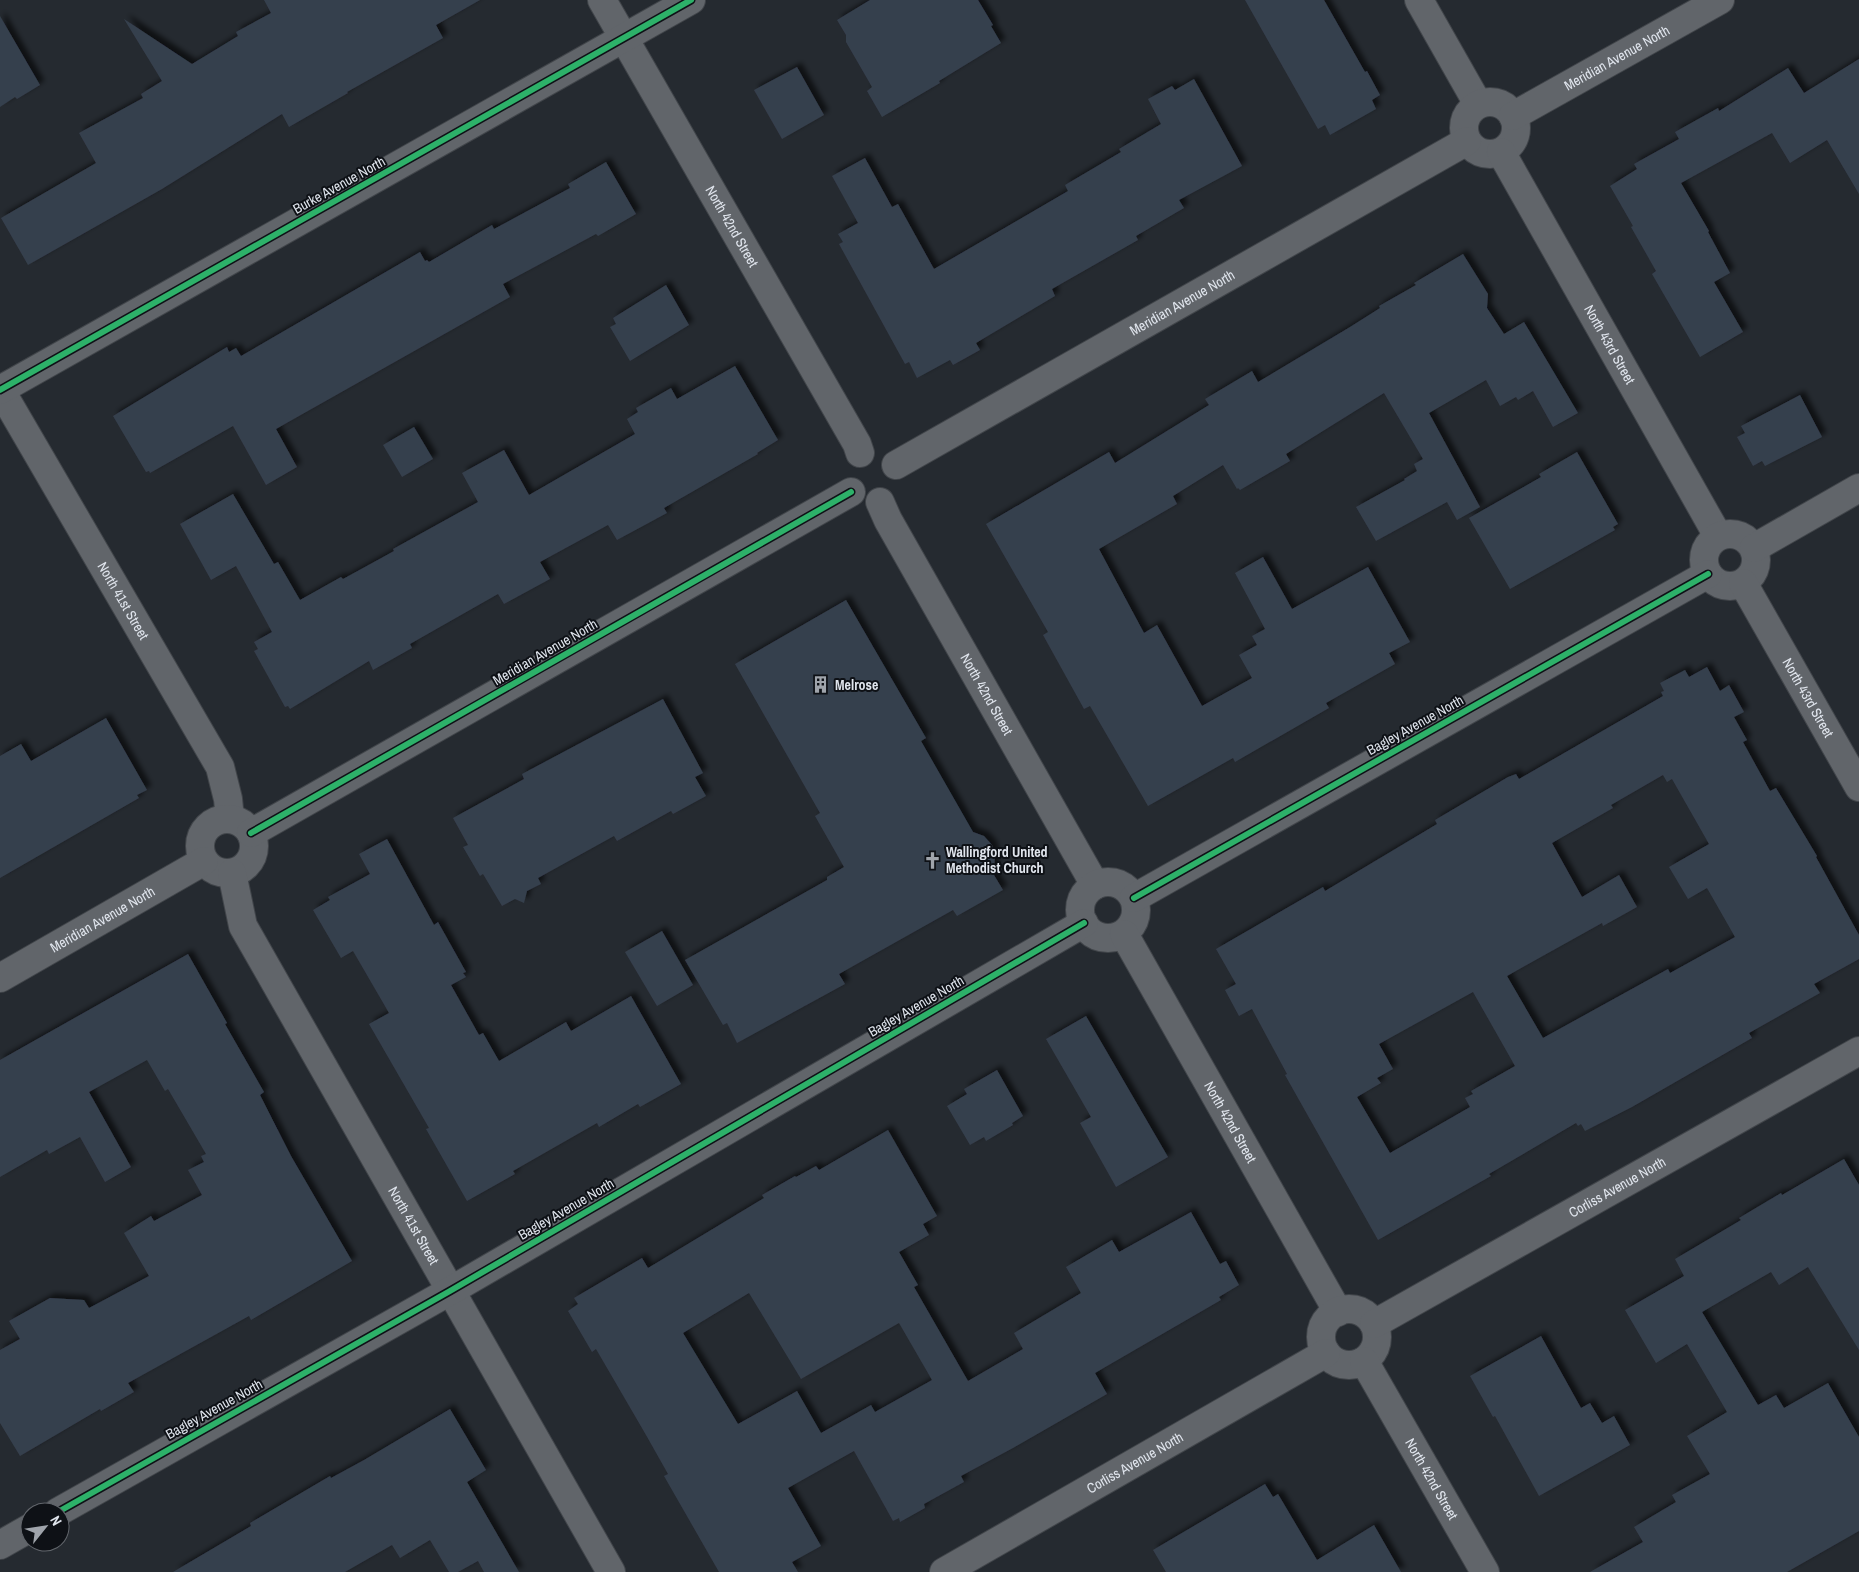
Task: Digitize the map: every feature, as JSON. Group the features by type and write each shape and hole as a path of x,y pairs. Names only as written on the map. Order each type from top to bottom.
{"street":[{"name":"North 42nd Street","path":"602,0 860,453"},
{"name":"Burke Avenue North","path":"0,390 691,0"},
{"path":"1419,0 1478,104"},
{"name":"Meridian Avenue North","path":"1513,116 1720,0"},
{"path":"1498,102 1505,106 1513,116 1516,130 1514,139 1501,152 1493,154 1484,153 1476,150 1468,141 1464,129 1464,121 1468,113 1478,104 1498,102"},
{"name":"Meridian Avenue North","path":"896,465 1468,141"},
{"name":"North 43rd Street","path":"1501,152 1718,536"},
{"name":"North 41st Street","path":"0,390 220,767 228,799 241,826"},
{"path":"865,451 881,451 889,456 896,465 899,470 896,489 891,496 880,502 865,501 857,498 847,484 847,468 851,460 865,451"},
{"path":"1754,548 1859,488"},
{"name":"Meridian Avenue North","path":"241,826 851,492"},
{"name":"North 42nd Street","path":"880,502 893,529 1095,885"},
{"path":"1729,533 1738,534 1745,538 1754,548 1757,561 1755,570 1750,578 1743,583 1725,586 1717,583 1708,574 1704,562 1704,554 1708,546 1718,536 1729,533"},
{"name":"Bagley Avenue North","path":"1134,898 1708,574"},
{"name":"North 43rd Street","path":"1743,583 1859,787"},
{"path":"218,820 241,826 254,840 252,858 246,865 232,872 221,873 213,870 204,861 200,847 204,830 218,820"},
{"name":"Meridian Avenue North","path":"0,978 204,861"},
{"name":"North 41st Street","path":"232,872 243,926 611,1572"},
{"path":"1109,882 1117,883 1126,888 1134,898 1136,914 1133,923 1124,934 1109,938 1100,936 1092,932 1084,923 1080,910 1082,901 1086,893 1095,885 1109,882"},
{"name":"Bagley Avenue North","path":"70,1505 450,1291 1084,923"},
{"name":"North 42nd Street","path":"1124,934 1338,1312"},
{"name":"Corliss Avenue North","path":"1374,1324 1859,1050"},
{"path":"1347,1309 1357,1310 1365,1314 1374,1324 1378,1337 1376,1346 1373,1354 1364,1361 1350,1366 1341,1364 1332,1360 1321,1344 1321,1334 1324,1325 1329,1317 1338,1312 1347,1309"},
{"name":"Corliss Avenue North","path":"944,1572 1326,1353"},
{"name":"North 42nd Street","path":"1364,1361 1485,1572"},
{"path":"0,1545 20,1534"}],"building":[{"path":"264,0 480,0 436,25 443,38 289,127 282,114 162,189 28,265 1,218 96,163 79,133 143,98 141,94 162,81 124,19 192,64 238,36 236,32 271,13"},
{"path":"870,0 978,0 1001,43 939,81 940,83 882,117 867,91 872,87 846,42 846,35 837,20"},
{"path":"1245,0 1324,0 1380,95 1372,100 1376,109 1330,135 1325,125 1318,129"},
{"path":"0,16 40,85 17,99 15,97 0,107"},
{"path":"1859,59 1859,194 1827,140 1790,163 1772,133 1681,183 1709,231 1730,273 1714,282 1743,332 1700,357 1652,274 1656,271 1610,186 1637,169 1634,164 1679,139 1675,132 1718,108 1719,111 1788,68 1804,93"},
{"path":"797,67 824,115 782,139 754,90"},
{"path":"1194,79 1242,166 1179,200 1184,208 1136,236 1138,240 1052,289 1055,296 976,343 980,350 953,365 950,360 917,378 909,362 905,364 839,244 843,242 838,234 858,223 832,176 865,158 892,207 898,204 934,269 1068,191 1065,185 1121,152 1119,149 1161,124 1148,99 1172,86 1175,90"},
{"path":"606,162 636,214 598,236 596,234 503,284 510,297 276,429 297,467 266,485 233,426 150,473 149,471 146,472 113,416 227,347 229,352 236,348 241,356 420,252 425,261 429,262 492,225 494,229 570,188 568,184"},
{"path":"1463,254 1488,294 1487,308 1504,334 1524,322 1578,413 1553,427 1533,391 1518,400 1516,397 1500,406 1486,380 1429,413 1480,507 1457,520 1447,502 1376,541 1356,507 1405,480 1417,471 1414,464 1423,459 1384,393 1286,454 1290,461 1240,490 1237,489 1223,465 1173,496 1177,504 1099,549 1144,633 1157,625 1202,706 1252,678 1239,655 1257,645 1252,636 1265,629 1235,573 1263,557 1292,609 1368,567 1410,642 1389,653 1395,664 1326,703 1329,708 1235,762 1233,758 1148,806 1090,706 1084,709 1043,635 1048,632 986,524 1109,452 1115,463 1209,405 1205,399 1252,371 1258,382 1350,327 1380,308 1379,306 1416,285 1414,283"},
{"path":"666,285 689,325 630,361 610,327 616,324 613,318"},
{"path":"735,366 778,440 758,454 664,508 667,513 617,540 608,525 540,562 550,579 504,604 498,594 410,644 412,648 373,670 369,661 290,709 288,706 285,707 254,651 258,649 254,642 272,632 236,566 211,580 180,524 233,494 274,564 278,562 300,600 394,551 393,549 478,502 462,473 504,450 529,495 635,434 627,419 638,412 636,408 671,388 677,399"},
{"path":"1800,395 1822,437 1765,466 1762,461 1753,466 1737,437 1745,433 1741,426"},
{"path":"414,427 433,459 402,477 383,445"},
{"path":"1577,452 1618,524 1613,527 1615,530 1510,589 1469,518 1541,477 1539,474"},
{"path":"846,600 926,738 921,741 973,832 984,836 992,845 995,853 994,875 1003,890 957,916 953,910 839,974 845,984 737,1043 727,1023 723,1025 685,960 827,880 827,877 844,867 815,816 820,813 735,664"},
{"path":"1707,667 1720,691 1729,685 1744,712 1734,717 1747,740 1743,742 1770,791 1776,788 1817,856 1859,935 1859,959 1814,984 1820,993 1749,1033 1752,1038 1632,1107 1585,1131 1581,1124 1578,1126 1576,1123 1489,1174 1491,1176 1378,1240 1285,1075 1287,1074 1252,1009 1239,1016 1225,990 1236,984 1216,949 1323,887 1325,891 1437,824 1435,820 1508,777 1516,774 1519,779 1663,696 1661,692 1664,691 1660,683 1685,670 1689,677","holes":["1663,775 1667,782 1672,779 1709,844 1669,867 1688,899 1707,888 1735,937 1670,973 1668,969 1543,1038 1507,976 1602,923 1603,926 1637,907 1619,875 1582,897 1552,843 1613,808 1611,805","1473,992 1515,1066 1471,1091 1473,1094 1465,1098 1470,1107 1390,1153 1357,1097 1381,1083 1377,1078 1393,1069 1379,1044"]},
{"path":"663,699 703,773 695,777 706,796 673,814 671,811 617,841 614,836 538,878 541,884 527,891 524,903 515,899 502,906 483,874 480,876 463,847 468,845 453,818 524,779 522,774"},
{"path":"106,718 147,790 137,795 139,798 0,878 0,756 21,744 31,761"},
{"path":"387,839 434,925 438,922 466,972 463,973 466,977 451,985 479,1035 483,1033 499,1061 566,1022 571,1031 631,996 681,1084 640,1107 638,1104 599,1127 597,1123 513,1171 515,1174 467,1201 426,1129 429,1128 369,1024 389,1013 353,951 341,958 313,910 330,900 328,897 370,874 359,854"},
{"path":"662,931 693,985 657,1006 625,952"},
{"path":"188,954 264,1092 260,1095 291,1156 352,1261 251,1320 249,1316 128,1383 134,1392 101,1411 100,1409 20,1456 0,1423 0,1350 20,1339 9,1321 50,1298 84,1300 89,1308 149,1276 124,1233 151,1216 154,1221 202,1195 188,1170 204,1162 201,1156 206,1154 168,1089 165,1091 147,1060 89,1092 131,1167 105,1182 80,1137 49,1154 47,1150 0,1177 0,1060"},
{"path":"1086,1016 1168,1157 1116,1187 1080,1123 1091,1117 1046,1039"},
{"path":"997,1070 1023,1116 1012,1123 1013,1125 986,1141 984,1137 970,1145 947,1106 967,1094 964,1089"},
{"path":"888,1130 937,1216 923,1224 929,1235 899,1252 918,1285 914,1287 968,1381 1023,1349 1014,1333 1081,1293 1066,1267 1112,1240 1119,1252 1191,1212 1220,1264 1226,1261 1239,1285 1219,1297 1221,1300 1095,1373 1107,1394 961,1476 964,1482 924,1504 925,1508 900,1522 899,1518 893,1521 854,1451 788,1488 821,1546 792,1562 798,1572 719,1572 664,1476 668,1474 646,1435 596,1349 592,1352 568,1311 578,1304 574,1298 642,1258 648,1268 764,1198 762,1195 795,1176 816,1166 819,1170","holes":["749,1293 801,1379 899,1323 932,1380 875,1412 871,1405 821,1433 797,1391 738,1424 683,1333"]},
{"path":"1844,1159 1859,1185 1859,1350 1808,1267 1779,1285 1771,1272 1702,1312 1758,1405 1776,1395 1784,1408 1828,1383 1859,1437 1859,1531 1787,1572 1590,1572 1643,1542 1634,1527 1676,1502 1672,1495 1710,1474 1687,1436 1727,1412 1687,1344 1656,1363 1625,1310 1684,1276 1675,1259 1741,1220 1739,1218 1781,1193 1782,1195"},
{"path":"1541,1336 1581,1408 1590,1403 1602,1423 1614,1416 1630,1445 1539,1496 1495,1416 1493,1417 1470,1376"},
{"path":"450,1409 486,1470 467,1482 519,1572 484,1572 478,1561 458,1572 449,1572 430,1540 400,1558 392,1545 345,1572 173,1572 251,1526 250,1523 330,1476 331,1478 364,1460"},
{"path":"1265,1484 1273,1497 1278,1494 1317,1560 1374,1525 1401,1572 1166,1572 1153,1550"}],"cycle path":[{"path":"0,390 691,0"},
{"path":"251,833 851,492"},
{"path":"1134,898 1708,574"},
{"path":"70,1505 450,1291 1084,923"}],"place":[{"name":"Melrose","path":"821,685"},
{"name":"Wallingford United Methodist Church","path":"932,860"}]}
